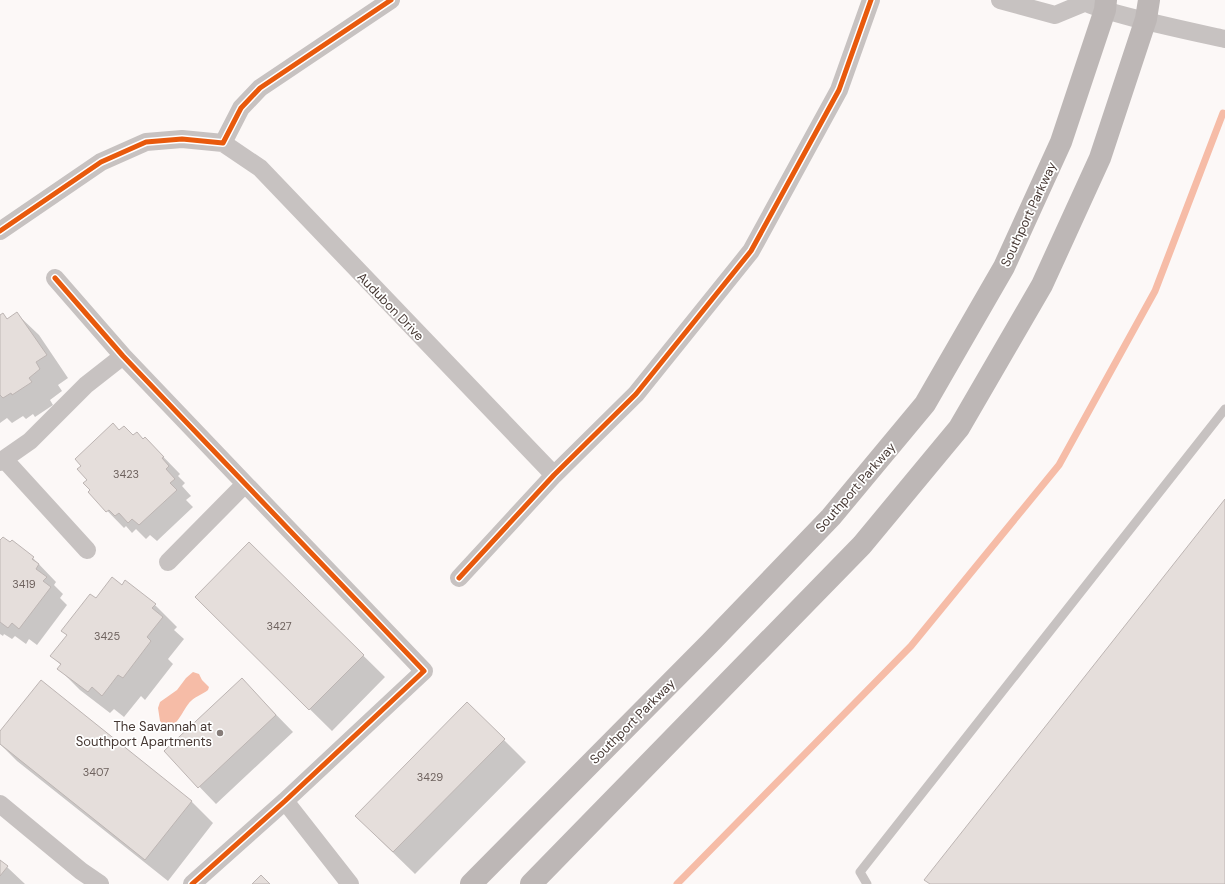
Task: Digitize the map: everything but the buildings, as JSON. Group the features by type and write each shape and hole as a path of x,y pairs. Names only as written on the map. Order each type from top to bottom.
{"main road":[{"name":"Southport Parkway","path":"471,884 710,643 831,517 925,404 1011,253 1061,142 1106,5"},
{"path":"531,884 862,545 960,428 1042,285 1100,158 1147,10"}],"street":[{"path":"0,231 101,162 146,142 182,139 223,143 241,108 260,88 391,0"},
{"path":"459,578 554,476 636,394 751,251 839,90 871,0"},
{"path":"1000,0 1055,15 1083,1 1147,10 1225,39"},
{"name":"Audubon Drive","path":"223,143 260,168 554,476"},
{"path":"55,278 123,356 424,670 285,801 192,884"},
{"path":"87,550 2,460 30,441 86,385 123,356"},
{"path":"168,562 245,484"},
{"path":"285,801 350,884"},
{"path":"0,804 100,884"}],"lane":[{"path":"867,884 860,872 1225,409"}],"shaded area":[{"path":"193,672 199,674 202,680 209,687 208,690 188,704 177,721 170,726 165,726 160,721 158,708 160,702 177,690 186,678"}],"waterway":[{"path":"677,884 911,646 1059,465 1155,291 1223,113"}],"cycle path":[{"path":"0,231 101,162 146,142 182,139 223,143 241,108 260,88 391,0"},
{"path":"459,578 554,475 636,394 751,251 839,90 871,0"},
{"path":"55,278 123,356 424,671 285,801 192,884"}],"place":[{"name":"The Savannah at Southport Apartments","path":"220,733"}]}
